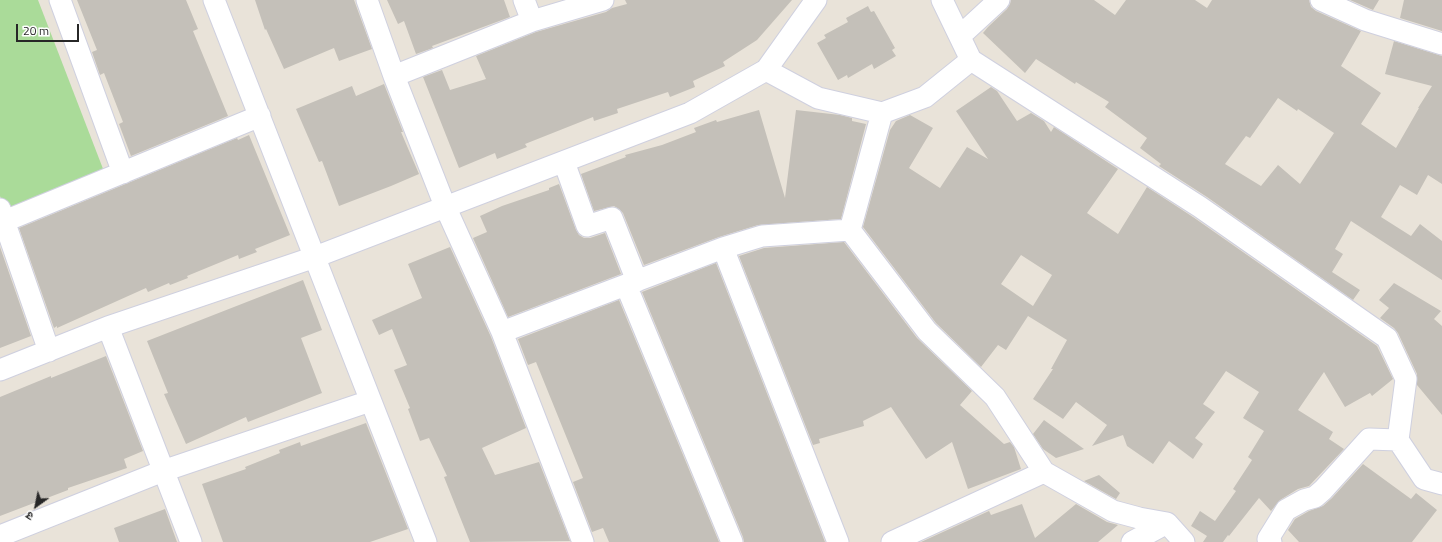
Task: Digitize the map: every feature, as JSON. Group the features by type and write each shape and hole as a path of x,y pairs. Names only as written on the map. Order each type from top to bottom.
{"street":[{"path":"60,0 123,173"},
{"path":"214,0 426,542"},
{"path":"367,0 394,76 445,206 502,332 583,542"},
{"path":"524,0 532,21"},
{"path":"394,76 532,21 604,0"},
{"path":"0,370 108,327 315,257 690,113 766,70 816,0"},
{"path":"942,0 971,60 1200,207 1387,338 1406,379 1398,440 1424,479 1442,484"},
{"path":"960,36 999,0"},
{"path":"1321,0 1365,20 1442,44"},
{"path":"766,70 818,98 882,113 925,97 971,60"},
{"path":"850,230 882,113"},
{"path":"49,351 2,215 123,173 260,116"},
{"path":"564,162 587,226 612,218 632,283 732,542"},
{"path":"502,332 723,248 762,236 850,230"},
{"path":"850,230 927,331 995,397 1044,472 1113,512 1168,523 1184,542"},
{"path":"723,248 838,542"},
{"path":"108,327 190,542"},
{"path":"0,536 163,471 370,401"},
{"path":"1271,542 1268,539 1286,510 1304,500 1315,497 1369,439 1398,440"},
{"path":"892,542 1044,472"},
{"path":"1132,542 1168,523"}],"green space":[{"path":"0,0 38,0 105,174 6,212 0,196"}],"building":[{"path":"77,0 186,0 198,29 193,31 228,116 131,156 119,124 123,122 104,73 100,75 92,52 97,50"},
{"path":"255,0 354,0 372,49 339,61 334,48 284,69 266,29 265,30"},
{"path":"387,0 504,0 510,17 432,46 433,48 416,54 404,21 398,24"},
{"path":"625,0 792,0 757,40 723,62 725,66 693,81 695,87 670,97 668,92 617,109 618,113 594,121 593,117 525,144 527,147 497,159 495,153 459,168 423,77 442,70 450,90 486,79 476,56 536,32 606,12 612,8 627,4"},
{"path":"1011,0 1094,0 1115,15 1126,0 1195,0 1207,8 1212,0 1309,0 1311,7 1316,11 1361,31 1341,66 1381,93 1361,124 1396,148 1432,86 1385,74 1394,41 1442,56 1442,184 1428,175 1417,195 1400,185 1381,217 1411,236 1420,224 1442,241 1442,280 1351,221 1335,249 1343,254 1332,272 1360,290 1353,300 1207,197 1159,166 1161,164 1140,148 1147,138 1105,107 1109,102 1076,82 1075,84 1036,59 1025,73 983,33 1007,9","holes":["1278,98 1297,111 1298,109 1334,133 1300,184 1278,165 1261,186 1225,164 1246,136 1250,138"]},
{"path":"1350,0 1379,0 1373,10"},
{"path":"1404,0 1442,0 1442,31 1400,18"},
{"path":"868,6 871,12 874,11 895,48 892,50 896,56 874,69 872,64 848,78 847,75 838,80 817,43 826,38 824,35 848,22 846,18"},
{"path":"384,84 403,132 401,132 419,174 339,206 322,161 319,162 296,109 352,86 356,96"},
{"path":"991,87 997,91 1017,121 1031,113 1044,121 1051,132 1054,127 1118,169 1087,213 1118,234 1147,187 1193,217 1377,346 1393,379 1372,396 1370,393 1345,407 1324,372 1298,410 1333,432 1329,439 1344,449 1309,486 1298,489 1280,500 1271,511 1259,498 1223,542 1203,542 1207,536 1191,526 1200,511 1215,521 1236,491 1233,489 1252,460 1248,457 1264,431 1243,418 1259,392 1226,371 1203,404 1215,412 1195,438 1203,444 1193,459 1169,441 1153,464 1127,446 1123,435 1092,446 1107,425 1076,402 1063,419 1033,399 1053,369 1051,369 1067,340 1028,316 1006,350 998,345 981,367 936,323 863,227 890,130 896,121 910,115 933,128 909,168 940,188 967,147 988,159 956,111","holes":["1021,255 1052,275 1033,306 1001,284"]},
{"path":"759,110 785,198 796,110 840,115 852,118 852,121 866,124 841,219 758,225 719,237 644,265 623,213 614,206 594,211 581,174 626,157 625,155 662,145 696,132 694,128 716,120 717,122"},
{"path":"249,135 290,235 255,249 257,252 239,259 238,255 187,276 188,278 170,285 169,283 148,292 146,288 54,328 19,228 237,138 238,140"},
{"path":"559,184 579,235 584,238 590,238 605,233 621,274 508,317 473,238 487,232 480,216 502,206 549,190 549,188"},
{"path":"844,242 917,338 972,391 960,405 1004,444 1010,442 1014,447 1021,469 968,489 952,442 926,459 891,407 863,421 864,426 819,439 820,443 813,445 739,256 764,248"},
{"path":"0,247 31,336 0,348"},
{"path":"450,247 491,337 526,428 482,448 495,475 539,462 570,541 470,542 444,477 447,476 429,438 420,441 408,409 410,408 394,370 407,365 392,329 379,335 372,320 422,298 408,264"},
{"path":"716,263 825,542 744,542 642,292"},
{"path":"303,280 322,330 301,338 322,393 248,422 246,417 186,444 164,394 168,393 147,341"},
{"path":"1394,283 1441,311 1434,319 1442,326 1442,415 1417,385 1417,374 1398,333 1394,328 1380,318 1389,308 1379,300"},
{"path":"619,300 719,542 609,542 603,528 592,532 573,482 583,478 536,362 528,365 518,339"},
{"path":"106,356 143,451 124,459 127,468 68,488 68,490 0,516 0,397"},
{"path":"1044,420 1084,449 1056,458 1043,449 1033,434"},
{"path":"366,423 408,529 370,542 223,542 202,484 246,469 245,467 280,453 279,450 300,442 301,446"},
{"path":"1363,464 1411,499 1416,493 1437,510 1412,542 1299,542 1288,530 1295,519 1309,511 1323,506"},
{"path":"1099,475 1120,493 1116,499 1084,481"},
{"path":"1022,504 1035,538 1076,504 1107,522 1118,525 1098,542 921,542 989,511 991,515"},
{"path":"165,509 177,542 119,542 114,528"}]}
